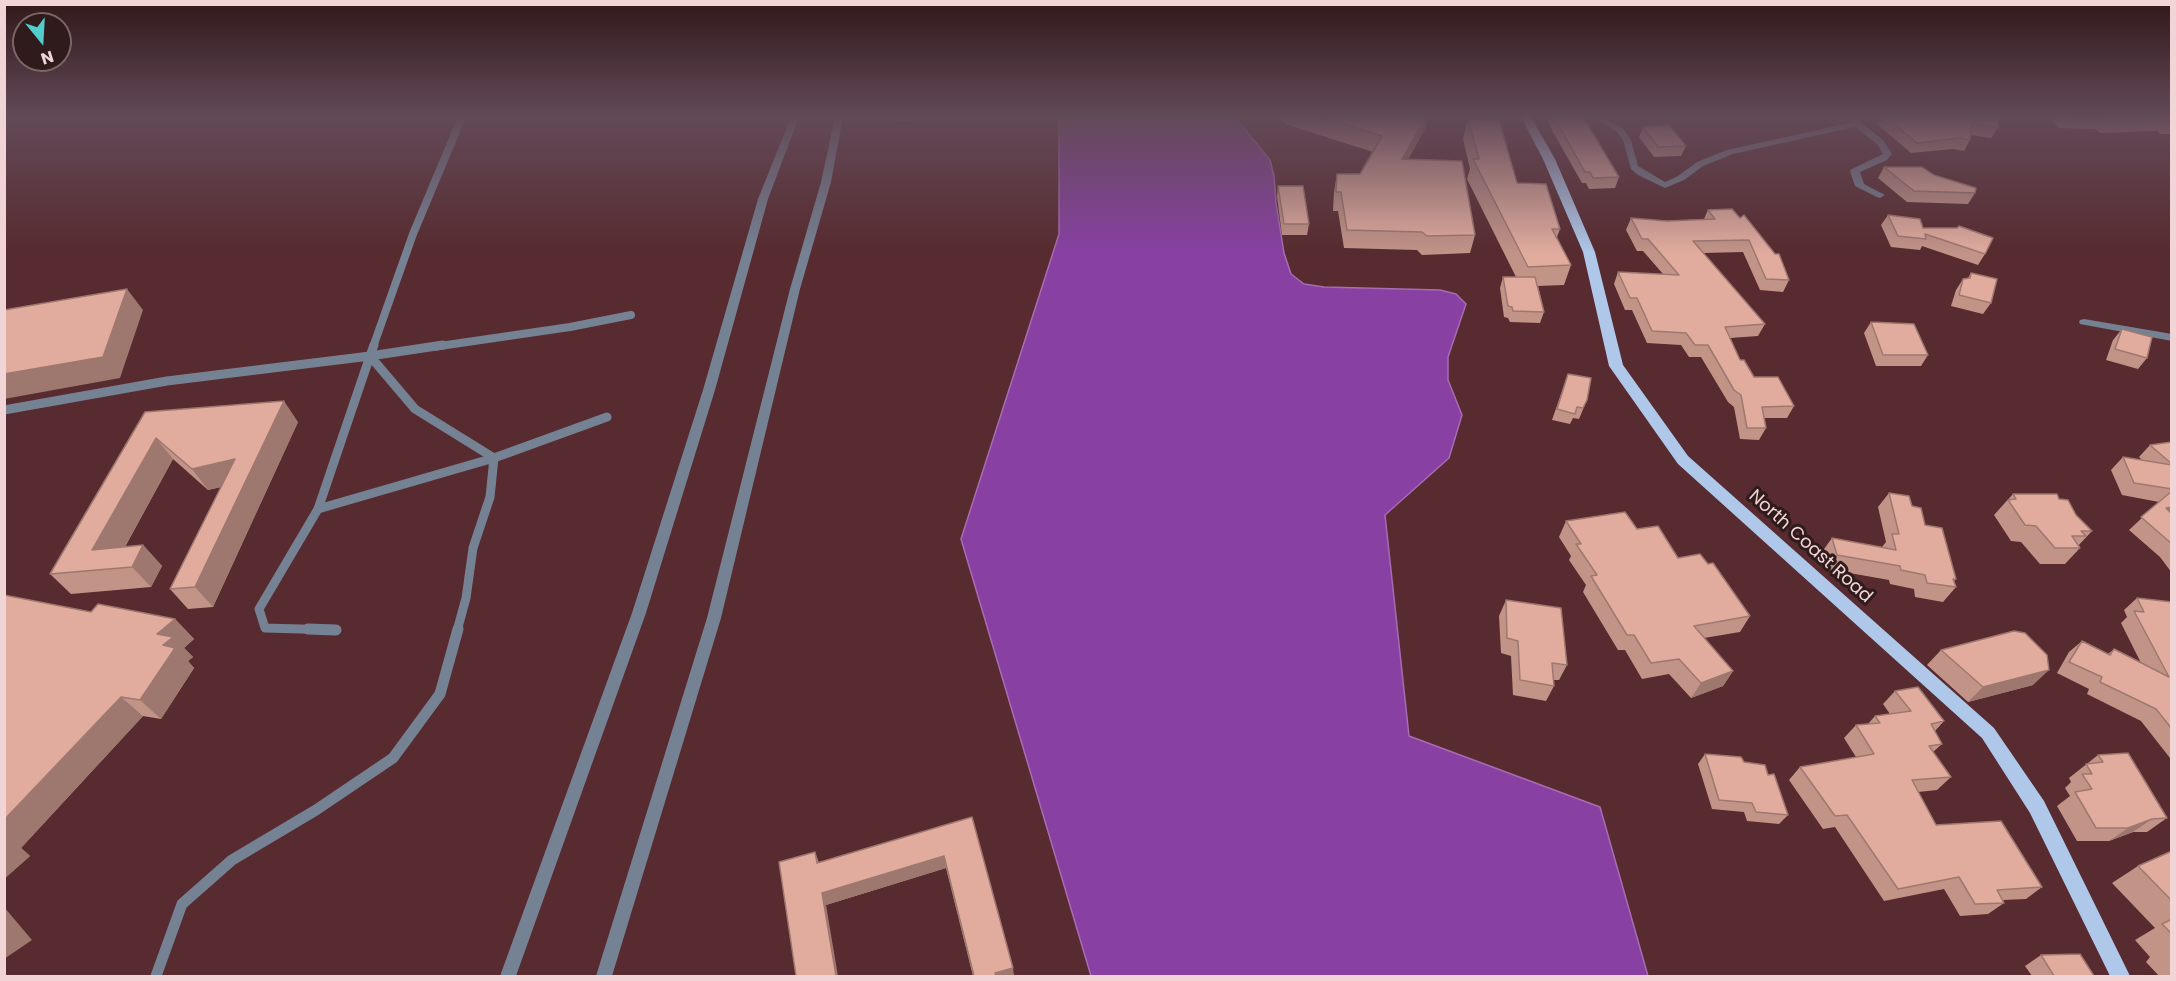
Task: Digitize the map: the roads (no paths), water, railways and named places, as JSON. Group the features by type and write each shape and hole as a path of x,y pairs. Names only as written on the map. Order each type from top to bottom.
{"main road":[{"name":"North Coast Road","path":"1551,163 1589,252 1616,366 1683,460 1988,733 2037,807 2120,976"}],"street":[{"path":"508,976 639,613 709,390 763,199 777,163"},
{"path":"604,976 714,618 795,289 830,163"},
{"path":"1633,163 1641,173 1665,185 1681,178 1703,163"},
{"path":"1873,163 1855,171 1860,186 1880,195"},
{"path":"2084,322 2172,338"},
{"path":"609,958 610,976"}],"lane":[{"path":"336,630 265,628 258,609 318,509 413,234 443,163"},
{"path":"4,410 167,381 370,356 570,327 632,315"},
{"path":"370,356 416,409 494,458"},
{"path":"318,509 494,458 607,417"},
{"path":"156,976 182,904 232,860 316,810 393,758 440,694 466,598 473,548 490,497 494,458"}]}
